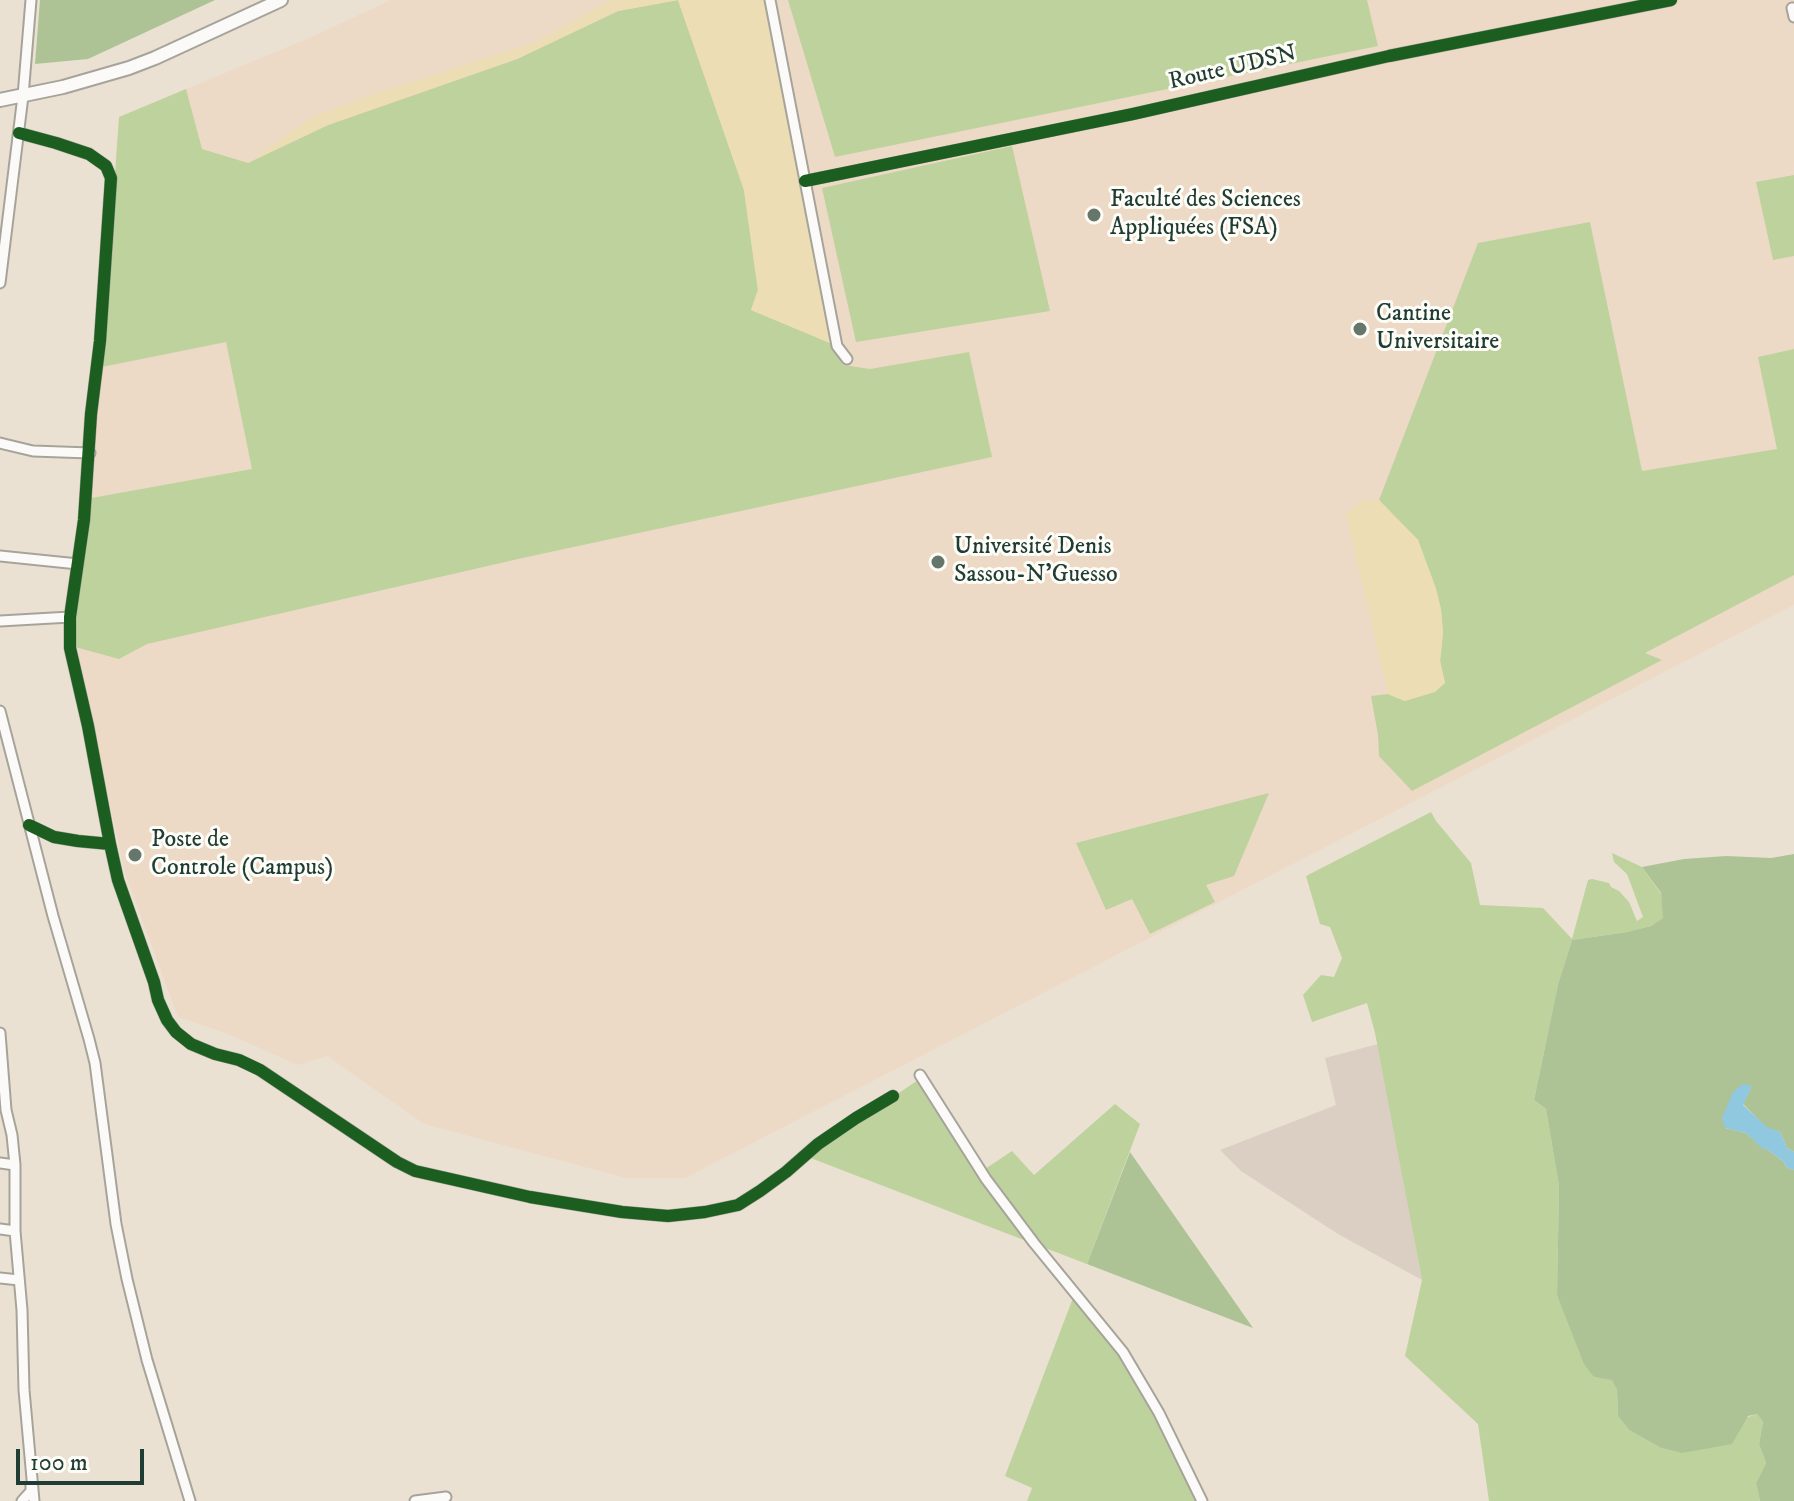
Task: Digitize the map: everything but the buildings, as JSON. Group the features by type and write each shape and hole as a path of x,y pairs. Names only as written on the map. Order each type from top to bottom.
{"main road":[{"path":"0,100 63,87 129,68 281,0"}],"street":[{"path":"0,283 19,133 31,0"},
{"path":"770,0 837,346 847,359"},
{"name":"Route UDSN","path":"805,181 1133,114 1389,56 1671,0"},
{"path":"1794,8 1794,17"},
{"path":"19,133 89,154 106,166 111,178 100,341 70,617 70,648 118,880 158,1000 176,1032 191,1044 260,1070 415,1171 530,1197 622,1212 668,1216 738,1205 786,1172 818,1144 893,1096"},
{"path":"0,443 33,451 90,453"},
{"path":"0,556 78,564"},
{"path":"0,621 70,617"},
{"path":"0,711 95,1063 116,1224 136,1320 190,1501"},
{"path":"29,825 54,837 110,844"},
{"path":"0,1033 3,1110 12,1135 15,1165 15,1231 34,1501"},
{"path":"920,1075 986,1179 1123,1352 1159,1413 1202,1501"},
{"path":"0,1163 15,1165"},
{"path":"0,1229 15,1231"},
{"path":"0,1278 19,1280"},
{"path":"22,1501 31,1491 32,1481"},
{"path":"415,1501 446,1497"}],"shaded area":[{"name":"Université Denis Sassou-N'Guesso","path":"391,0 1794,0 1794,605 685,1178 626,1178 424,1124 327,1056 298,1065 228,1034 178,1017 125,873 75,647 119,117 309,38"},
{"path":"1378,1044 1422,1280 1338,1234 1241,1171 1220,1150 1336,1105 1325,1058"}],"green space":[{"path":"40,0 215,0 88,59 35,64"},
{"path":"678,0 744,190 758,290 751,310 830,343 843,365 870,369 969,352 992,457 527,557 147,644 119,659 75,647 79,559 86,499 252,469 226,342 102,367 119,117 186,89 202,149 248,163 328,125 517,59 618,11"},
{"path":"788,0 1367,0 1378,46 835,157"},
{"path":"1012,146 1050,311 856,342 822,188"},
{"path":"1794,175 1794,256 1773,260 1756,182"},
{"path":"1590,222 1642,471 1777,449 1758,357 1794,349 1794,575 1645,653 1662,660 1412,791 1379,756 1371,696 1388,694 1405,701 1445,683 1440,661 1443,633 1441,610 1418,540 1379,500 1478,243"},
{"path":"1269,793 1234,876 1206,885 1215,902 1150,934 1132,899 1106,910 1076,843"},
{"path":"1431,812 1471,863 1480,905 1543,908 1572,939 1588,880 1609,883 1629,902 1637,921 1643,917 1627,874 1614,862 1612,853 1642,867 1661,894 1664,918 1651,926 1572,940 1558,984 1534,1100 1546,1109 1559,1186 1557,1295 1594,1377 1612,1379 1617,1390 1618,1416 1629,1430 1659,1447 1757,1414 1763,1422 1759,1444 1766,1463 1756,1483 1760,1501 1489,1501 1478,1424 1405,1356 1422,1280 1375,1033 1367,1003 1312,1022 1303,995 1321,975 1334,977 1342,958 1330,927 1320,924 1306,876"},
{"path":"1794,854 1794,1152 1787,1148 1780,1132 1767,1128 1743,1104 1752,1086 1725,1128 1746,1133 1784,1162 1787,1168 1794,1170 1794,1501 1760,1501 1756,1483 1766,1463 1759,1444 1763,1422 1757,1414 1748,1416 1732,1444 1682,1453 1659,1447 1629,1430 1618,1416 1617,1390 1612,1380 1594,1377 1584,1364 1557,1295 1559,1186 1546,1109 1534,1100 1558,984 1572,940 1627,932 1651,926 1663,918 1661,893 1642,867 1684,859 1726,856 1771,858"},
{"path":"918,1080 1029,1242 808,1157"},
{"path":"1115,1104 1140,1124 1087,1264 1040,1246 1013,1214 985,1169 1012,1151 1034,1175"},
{"path":"1130,1152 1253,1328 1087,1264"},
{"path":"1073,1298 1107,1338 1136,1381 1198,1501 1027,1501 1032,1488 1005,1476"}],"sand":[{"path":"611,0 678,0 618,11 517,59 328,125 247,163 312,117 536,42"},
{"path":"678,0 770,0 805,181 830,343 751,310 758,290 744,190"},
{"path":"1362,500 1379,500 1418,540 1441,609 1443,633 1440,661 1445,683 1435,692 1405,701 1388,694 1346,514"}],"water":[{"path":"1743,1084 1752,1086 1743,1105 1767,1127 1780,1132 1787,1148 1794,1152 1794,1170 1787,1168 1784,1162 1763,1149 1746,1133 1725,1128 1722,1118 1733,1092"}],"cycle path":[{"path":"805,181 1133,114 1389,56 1671,0"},
{"path":"19,133 89,154 106,166 111,178 84,520 70,617 70,648 110,844"},
{"path":"29,825 54,837 110,844 118,880 158,1000 176,1032 191,1044 260,1070 415,1171 530,1197 622,1212 668,1216 705,1212 738,1205 786,1172 818,1144 893,1096"}],"place":[{"name":"Faculté des Sciences Appliquées (FSA)","path":"1094,215"},
{"name":"Cantine Universitaire","path":"1360,329"},
{"name":"Université Denis Sassou-N'Guesso","path":"938,562"},
{"name":"Poste de Controle (Campus)","path":"135,855"}]}
